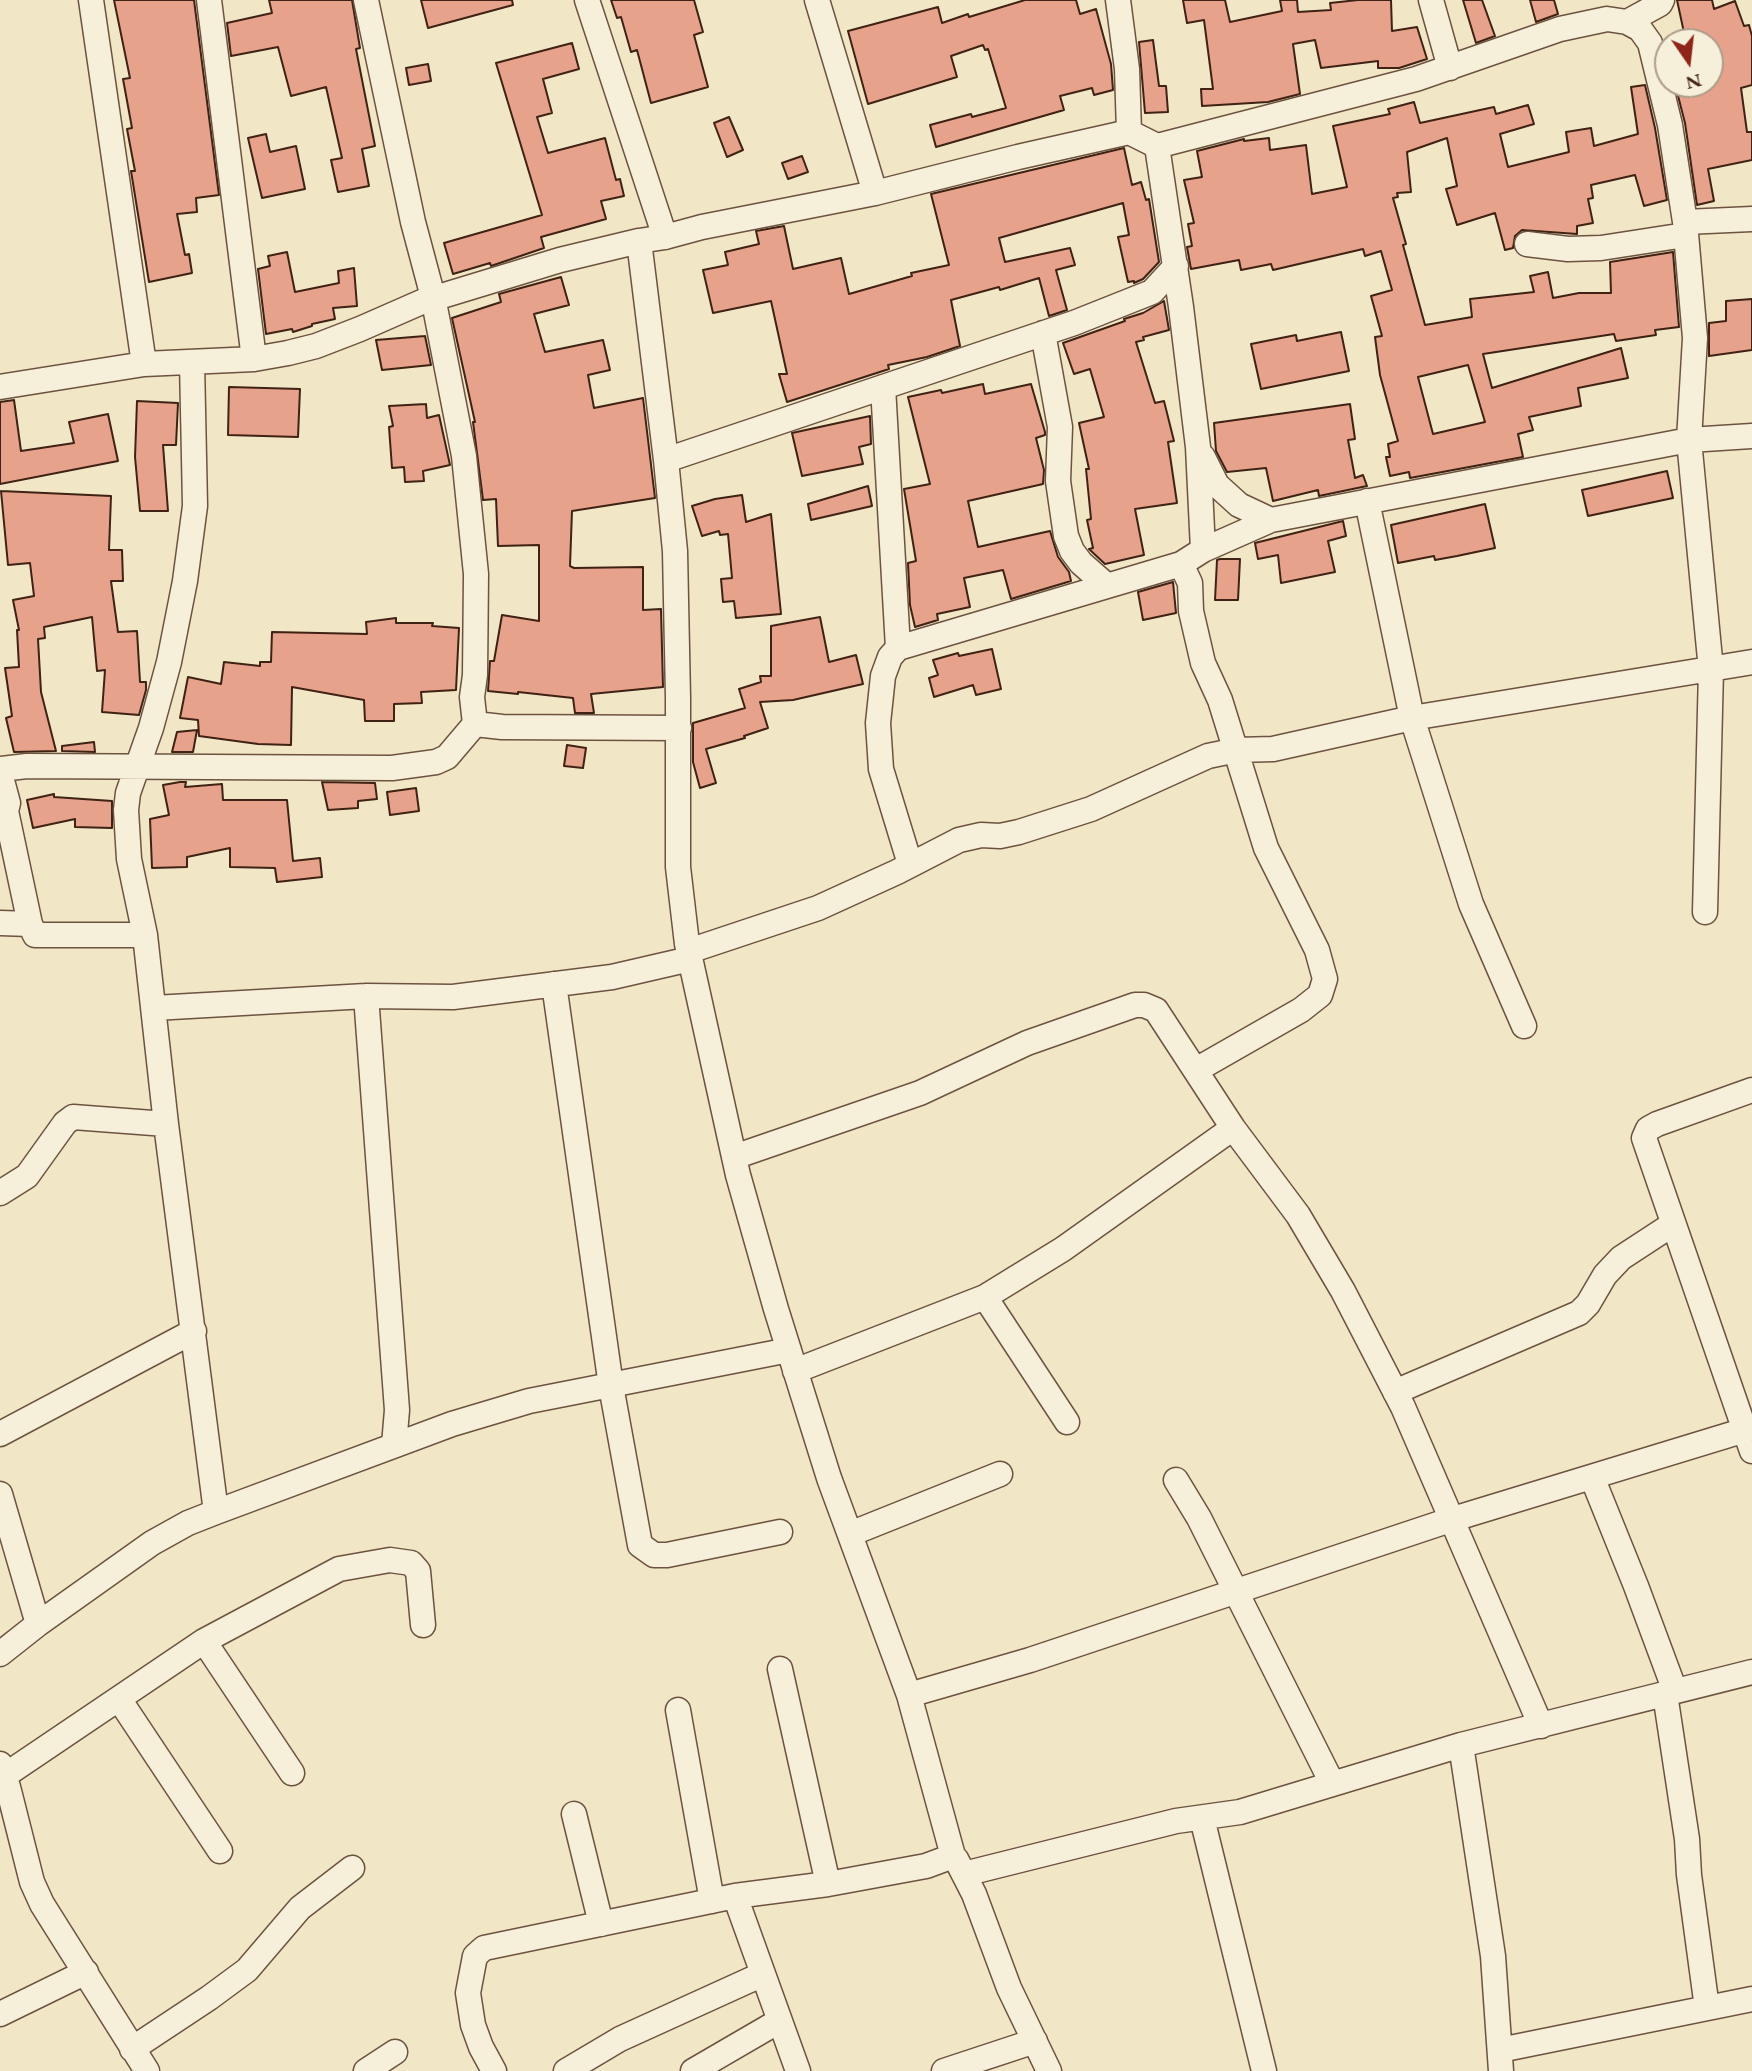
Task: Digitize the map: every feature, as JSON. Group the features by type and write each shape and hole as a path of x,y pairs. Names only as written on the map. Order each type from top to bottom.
{"street":[{"path":"91,0 144,364"},
{"path":"209,0 254,359"},
{"path":"145,935 35,935 3,813 8,803 0,771 27,766 392,768 436,762 447,757 475,724 472,697 475,675 476,575 464,456 433,297 413,222 366,0"},
{"path":"587,0 665,237"},
{"path":"817,0 875,193"},
{"path":"1118,0 1127,69 1129,132"},
{"path":"1431,0 1450,68"},
{"path":"1627,22 1660,4 1662,0"},
{"path":"0,387 144,364 254,359 316,346 433,297 560,260 702,227 875,193 1129,132 1157,146 1450,68 1560,29 1607,19 1627,22 1640,29 1650,43 1670,125 1685,228 1695,338 1689,440 1711,670 1706,912"},
{"path":"1157,146 1176,266 1198,447 1203,550"},
{"path":"1527,244 1568,249 1601,248 1685,228 1752,219"},
{"path":"639,241 641,278 666,460 675,551 679,728 678,867 690,955 734,1157 792,1361 829,1478 909,1695 959,1865 974,1894 1009,1988 1049,2071"},
{"path":"666,460 1043,333 1152,292 1176,266"},
{"path":"1152,292 1164,295 1181,307"},
{"path":"1043,333 1060,427 1058,481 1066,536 1072,551 1106,584"},
{"path":"192,362 195,506 186,581 169,662 128,793 126,810 129,859 145,935 166,1124 216,1512"},
{"path":"883,387 898,648"},
{"path":"910,864 881,769 879,734 883,676 890,657 898,648 1106,584 1181,564 1203,550 1271,520 1689,440 1752,436"},
{"path":"1198,447 1217,485 1239,505 1271,520"},
{"path":"1367,501 1412,718 1471,904 1524,1026"},
{"path":"1181,564 1190,583 1191,611 1203,663 1220,700 1266,848 1317,950 1325,979 1325,987 1320,995 1301,1010 1196,1070"},
{"path":"154,1008 366,996 453,997 612,976 690,955 818,908 959,841 981,835 1000,836 1019,832 1091,809 1208,757 1237,750 1273,749 1412,718 1752,662"},
{"path":"475,724 502,727 679,728"},
{"path":"0,923 30,924"},
{"path":"554,984 611,1387 640,1545 654,1555 667,1555 780,1532"},
{"path":"366,996 397,1409 394,1445"},
{"path":"734,1157 920,1093 1027,1043 1135,1005 1156,1010 1233,1128 1315,1240 1395,1392 1541,1726"},
{"path":"909,1695 1030,1660 1450,1520 1592,1477 1749,1437 1644,1138 1648,1129 1752,1090"},
{"path":"0,1192 27,1177 65,1123 74,1117 166,1124"},
{"path":"0,1654 152,1543 188,1523 394,1445 529,1401 792,1361 985,1297 1063,1249 1233,1128"},
{"path":"1395,1392 1579,1313 1620,1258 1673,1224"},
{"path":"985,1297 1066,1422"},
{"path":"0,1434 194,1331"},
{"path":"850,1534 1000,1474"},
{"path":"1592,1477 1636,1586 1670,1693 1689,1875 1707,2008"},
{"path":"1176,1480 1199,1518 1332,1783"},
{"path":"0,1494 38,1624"},
{"path":"147,2071 42,1904 32,1882 2,1770 119,1699 204,1641 339,1569 390,1560 411,1563 418,1571 423,1625"},
{"path":"204,1641 292,1773"},
{"path":"780,1669 828,1884"},
{"path":"494,2071 473,2025 468,1993 475,1956 484,1948 723,1898 828,1884 926,1866 959,1865 1176,1821 1240,1812 1461,1745 1752,1672"},
{"path":"119,1699 220,1851"},
{"path":"678,1710 723,1898 763,1974 798,2071"},
{"path":"1461,1745 1493,1956 1501,2061 1752,1999"},
{"path":"574,1814 601,1924"},
{"path":"1202,1818 1264,2071"},
{"path":"132,2049 247,1970 300,1908 352,1868"},
{"path":"0,2014 86,1972"},
{"path":"566,2071 620,2039 763,1974"},
{"path":"694,2071 779,2021"},
{"path":"944,2071 1035,2041"},
{"path":"366,2071 395,2052"}],"building":[{"path":"114,0 194,0 219,195 196,198 197,212 177,214 185,255 189,254 192,273 149,282 127,129 132,128 123,79 130,78"},
{"path":"269,0 352,0 360,48 356,49 375,146 362,149 369,186 338,192 331,160 342,158 326,87 291,96 278,47 231,56 227,23 272,13"},
{"path":"421,0 512,0 513,5 428,28"},
{"path":"611,0 694,0 703,32 694,35 708,87 651,103 637,50 631,52 621,17 617,18"},
{"path":"1025,0 1076,0 1080,14 1096,9 1111,64 1113,90 1094,95 1092,88 1060,96 1064,110 936,147 930,125 1006,108 988,49 985,50 983,45 951,56 957,77 868,104 848,31 938,7 942,23"},
{"path":"1183,0 1225,0 1230,22 1282,11 1280,0 1297,0 1298,12 1331,10 1330,3 1391,0 1392,31 1417,27 1427,59 1399,68 1378,68 1378,61 1321,68 1315,40 1293,44 1300,94 1268,102 1202,106 1201,89 1213,89 1204,20 1187,23"},
{"path":"1463,0 1482,0 1495,36 1476,43"},
{"path":"1530,0 1554,0 1558,14 1536,22"},
{"path":"1677,0 1712,0 1714,9 1735,1 1744,26 1749,25 1752,36 1752,85 1741,88 1747,132 1752,132 1752,160 1708,169 1714,201 1697,205 1679,98 1724,98 1724,28 1683,28"},
{"path":"1153,40 1159,86 1166,86 1168,112 1145,113 1139,42"},
{"path":"572,43 579,69 543,79 552,113 537,117 548,153 605,138 616,180 620,179 624,196 601,201 606,219 541,237 544,248 491,266 490,263 453,274 444,243 542,215 496,63"},
{"path":"428,64 431,81 409,85 406,68"},
{"path":"1645,85 1667,200 1644,206 1635,175 1591,185 1593,198 1588,199 1593,223 1577,226 1577,234 1522,230 1515,236 1513,248 1505,250 1495,213 1457,225 1446,189 1457,186 1447,138 1407,152 1411,192 1397,193 1398,197 1393,198 1425,325 1472,317 1470,299 1534,292 1530,276 1548,272 1553,298 1579,293 1611,293 1610,262 1673,252 1679,327 1655,330 1656,335 1616,341 1614,334 1483,354 1492,388 1621,348 1628,378 1578,388 1581,406 1529,417 1533,430 1518,434 1523,457 1410,478 1409,472 1390,476 1386,457 1390,457 1388,444 1398,441 1380,375 1375,337 1382,336 1371,296 1392,290 1381,251 1365,256 1363,249 1273,270 1271,264 1241,270 1239,260 1191,269 1187,247 1192,246 1188,224 1194,223 1184,180 1202,177 1197,151 1244,139 1269,138 1270,150 1306,145 1312,194 1347,187 1333,126 1390,114 1388,109 1414,102 1420,123 1494,107 1496,114 1528,105 1534,124 1500,134 1508,167 1569,152 1566,132 1591,128 1594,146 1638,134 1631,87","holes":["1468,365 1485,422 1433,434 1418,377"]},
{"path":"729,117 743,150 727,157 714,123"},
{"path":"266,134 270,152 296,146 305,189 262,198 248,138"},
{"path":"1124,148 1132,185 1141,182 1146,200 1149,199 1159,262 1143,279 1134,283 1128,282 1118,237 1129,235 1123,203 999,238 1005,262 1070,248 1075,265 1056,270 1067,310 1049,316 1039,278 1000,290 999,287 951,300 960,346 927,357 888,365 889,369 787,402 779,374 787,374 771,301 713,313 703,270 728,265 725,252 759,244 756,231 784,226 793,269 841,258 849,294 912,276 911,273 949,265 931,194"},
{"path":"802,156 808,172 788,179 782,163"},
{"path":"287,252 295,292 339,283 338,271 354,268 357,306 333,308 335,319 293,332 292,329 266,334 258,269 270,266 268,256"},
{"path":"561,277 569,305 534,314 545,352 603,340 610,370 588,375 594,408 643,398 655,498 572,511 570,566 643,567 643,610 661,609 663,687 591,694 594,713 575,713 573,698 488,691 490,661 494,661 502,615 539,621 539,545 498,546 496,499 483,500 475,422 452,318 501,302 499,294"},
{"path":"1752,299 1752,350 1709,356 1709,323 1726,321 1726,301"},
{"path":"1164,301 1169,330 1143,337 1144,340 1136,342 1155,403 1164,401 1174,441 1168,442 1177,503 1135,509 1144,555 1105,564 1089,549 1093,548 1087,520 1091,519 1086,469 1089,469 1079,423 1104,417 1090,369 1074,374 1063,343 1125,321 1124,319 1143,313"},
{"path":"1341,332 1349,371 1261,389 1251,344 1296,335 1297,341"},
{"path":"425,336 431,365 382,370 376,340"},
{"path":"983,384 985,394 1031,384 1045,432 1045,435 1036,438 1044,470 1043,484 968,501 978,547 1050,531 1058,557 1069,572 1071,581 1011,599 1003,570 964,578 970,607 937,614 938,620 915,627 910,605 908,563 916,561 904,489 930,484 908,397"},
{"path":"229,387 300,389 298,437 228,435"},
{"path":"14,400 21,451 74,443 69,422 108,414 118,461 0,484 0,402"},
{"path":"137,401 178,403 176,445 163,445 168,511 140,511 135,457"},
{"path":"426,404 427,418 439,415 450,465 423,471 424,481 405,482 404,467 392,468 389,427 393,426 389,406"},
{"path":"1350,404 1355,439 1348,440 1355,478 1363,475 1367,486 1319,496 1318,490 1273,501 1266,468 1227,472 1216,451 1214,423"},
{"path":"870,416 871,444 859,447 863,464 802,476 792,433"},
{"path":"1667,471 1673,498 1588,516 1582,490"},
{"path":"868,486 872,506 811,520 808,504"},
{"path":"1,491 111,496 109,550 122,550 123,581 111,581 118,632 137,631 140,682 146,682 146,690 139,715 102,712 105,670 97,671 92,617 44,627 45,638 38,639 41,692 56,751 14,752 6,718 12,716 5,668 19,667 19,630 13,600 34,596 30,563 8,565"},
{"path":"742,495 746,522 771,514 781,614 736,618 734,601 723,602 721,579 732,578 728,534 720,535 719,531 702,536 692,506"},
{"path":"1485,504 1495,548 1435,560 1434,556 1398,563 1391,525"},
{"path":"1343,521 1346,536 1328,541 1335,572 1281,583 1278,555 1258,559 1255,543"},
{"path":"1240,559 1238,600 1215,600 1217,560"},
{"path":"1173,582 1176,613 1143,620 1138,592"},
{"path":"820,617 829,662 856,655 863,684 793,700 760,702 768,728 706,749 716,783 700,788 693,762 693,723 745,708 739,689 761,682 760,676 771,676 771,626"},
{"path":"396,618 396,623 433,623 432,626 459,628 456,690 421,692 422,703 394,704 394,721 365,721 364,700 292,687 291,745 258,744 199,736 198,720 180,718 188,677 221,684 224,662 260,666 260,662 271,662 272,632 367,634 366,622"},
{"path":"992,649 1001,689 976,695 973,685 934,697 929,678 938,675 933,660 958,653 959,656"},
{"path":"197,730 193,752 172,752 177,732"},
{"path":"94,742 95,752 62,751 62,746"},
{"path":"567,745 586,748 583,768 564,766"},
{"path":"186,782 185,787 222,784 223,800 287,800 293,861 320,858 322,877 277,882 275,868 230,867 230,848 187,857 187,867 152,868 150,819 169,815 163,785"},
{"path":"322,782 375,783 377,799 358,801 358,808 328,810"},
{"path":"416,788 419,811 390,815 387,792"},
{"path":"54,794 54,797 112,801 112,828 75,827 75,819 33,828 27,800"}]}
